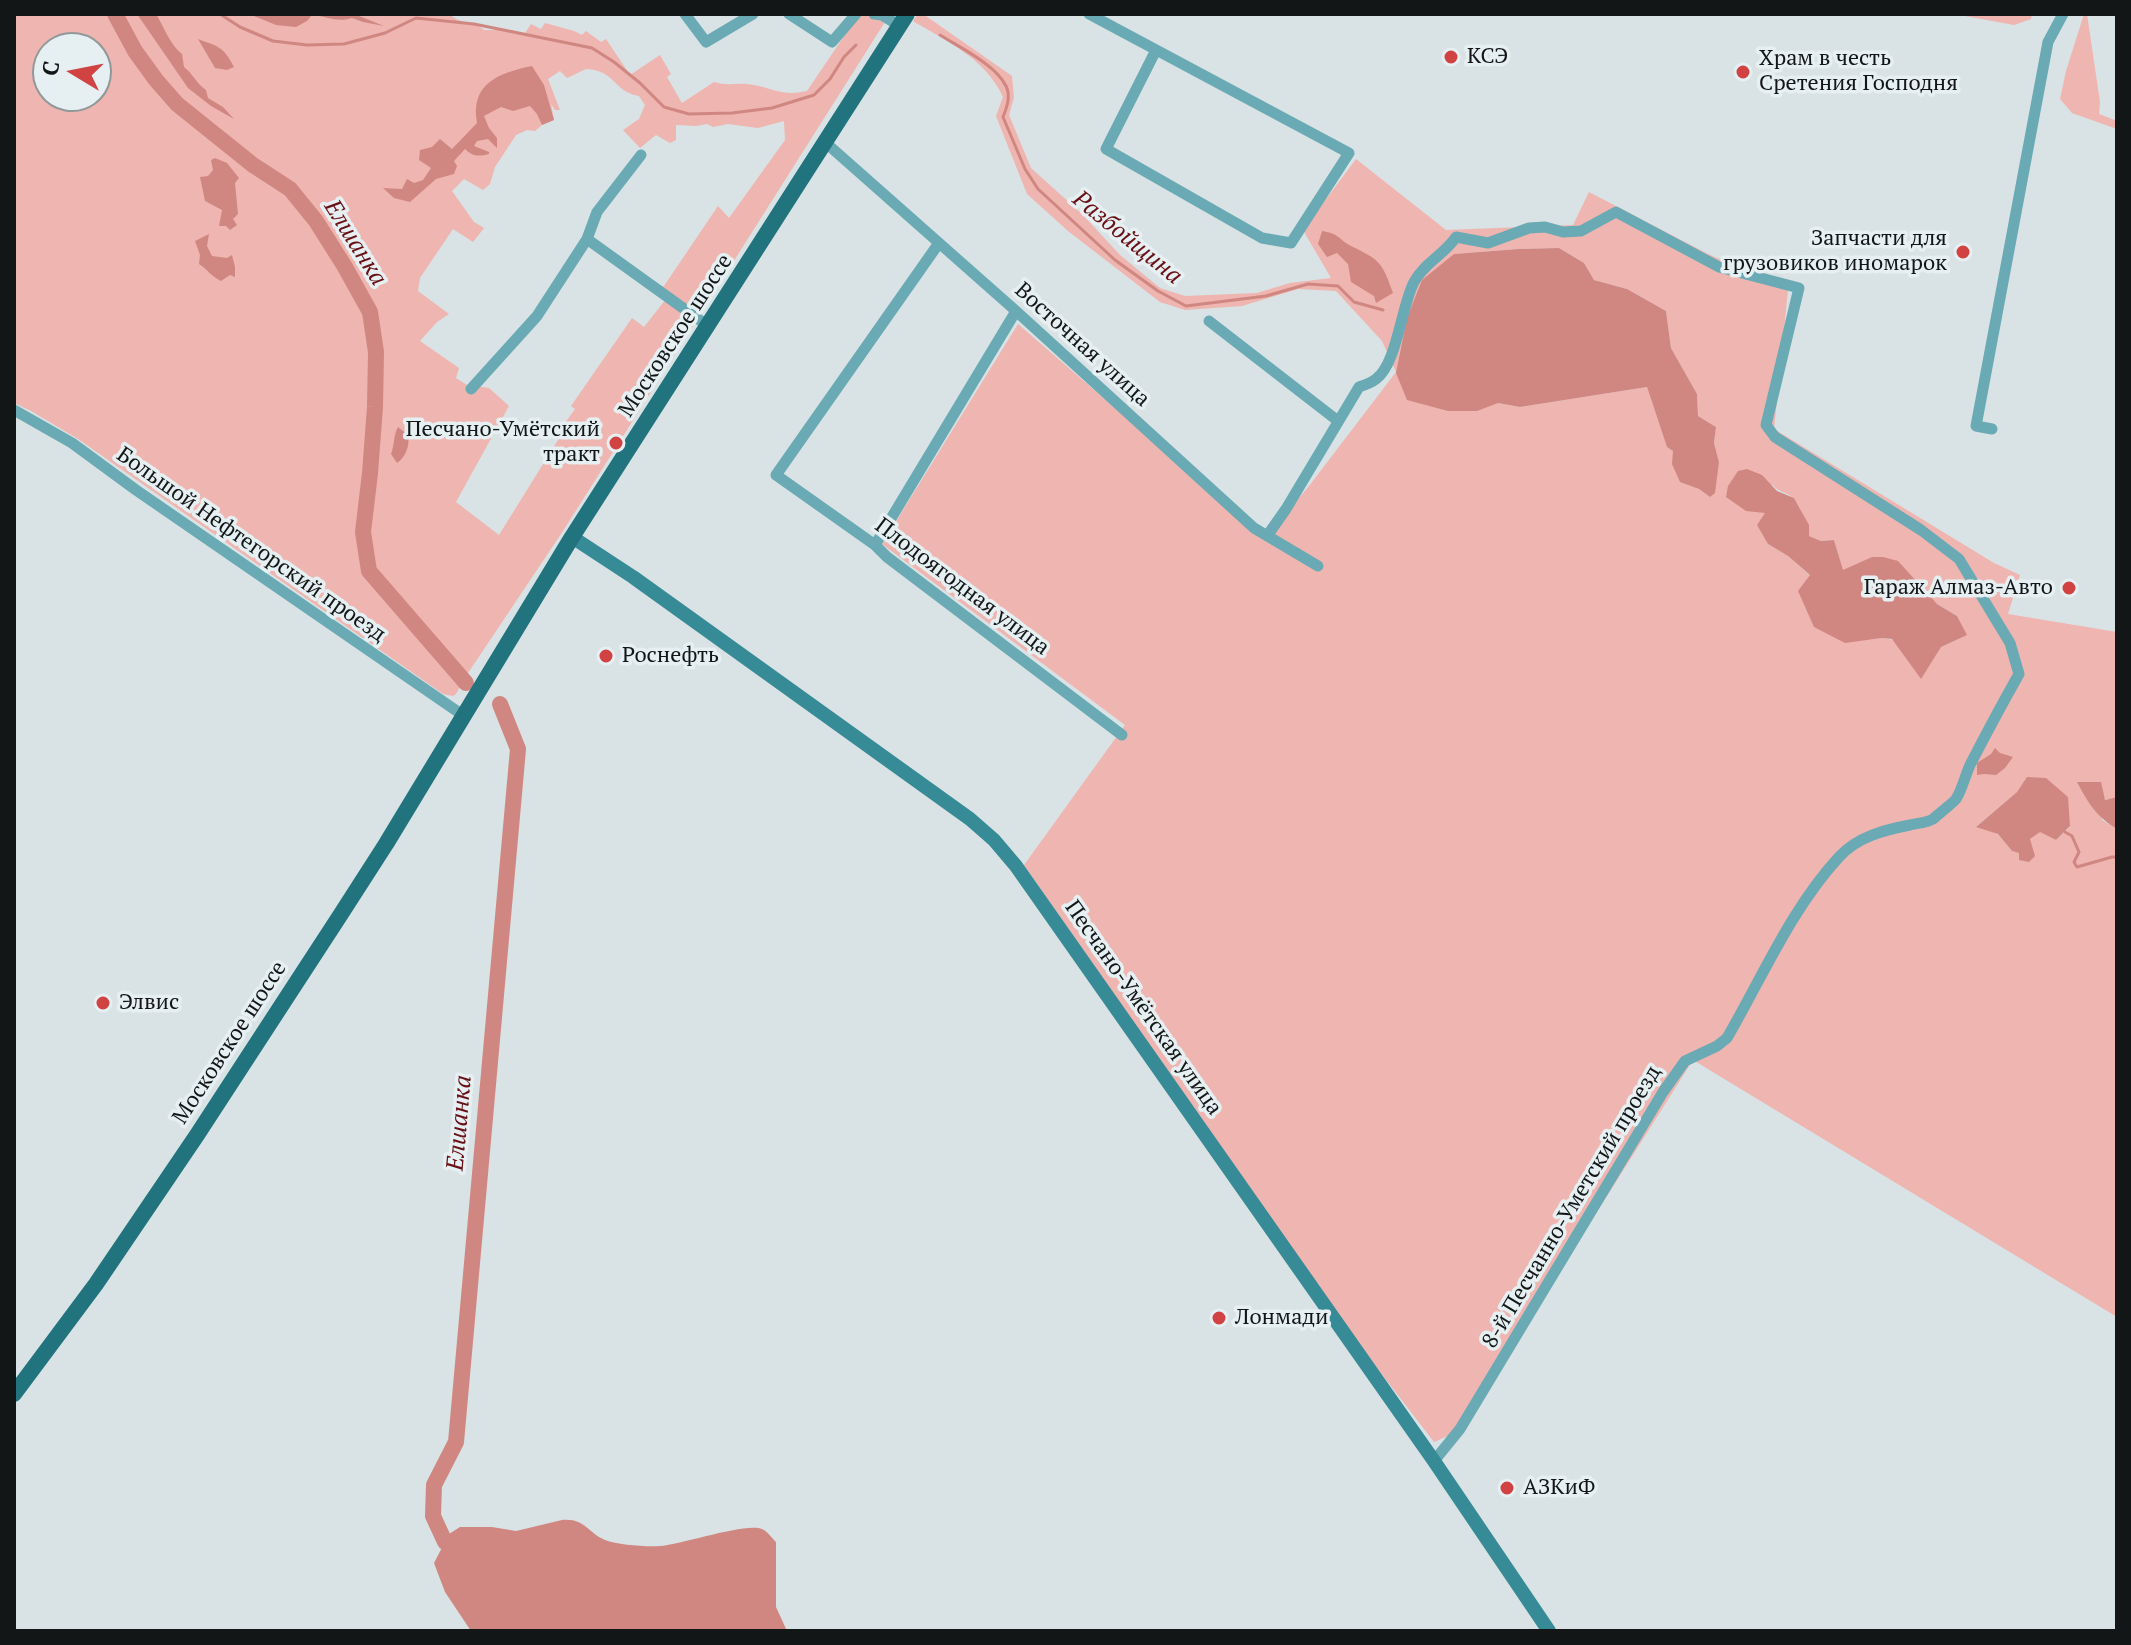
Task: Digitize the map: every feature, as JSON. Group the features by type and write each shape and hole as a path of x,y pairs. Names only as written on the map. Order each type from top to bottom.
{"main road":[{"name":"Московское шоссе","path":"14,1394 96,1284 364,879 572,537 903,20"},
{"name":"Песчано-Умётская улица","path":"572,537 633,577 970,819 994,840 1022,874 1434,1461 1549,1631"}],"street":[{"path":"685,14 706,42 753,14"},
{"path":"789,14 832,42 856,14"},
{"path":"874,14 903,20"},
{"path":"1089,14 1349,153 1291,243 1262,238 1106,149 1156,50"},
{"path":"1992,429 1976,426 2048,42 2063,14"},
{"name":"Восточная улица","path":"826,143 1254,528 1318,566"},
{"path":"471,389 537,316 587,239 597,212 641,155"},
{"name":"8-й Песчанно-Уметский проезд","path":"1338,421 1359,387 1377,379 1390,363 1414,281 1456,237 1488,243 1529,228 1581,231 1616,212 1719,267 1799,288 1766,425 1775,437 1921,530 1959,559 2010,643 2019,674 1955,800 1931,821 1882,831 1853,845 1839,856 1782,936 1727,1038 1685,1061 1663,1092 1460,1429 1434,1461"},
{"path":"587,239 708,326"},
{"name":"Плодоягодная улица","path":"939,243 776,475 875,545 1122,735"},
{"path":"875,545 1016,311"},
{"path":"1209,321 1338,421 1267,536"},
{"name":"Большой Нефтегорский проезд","path":"14,410 72,443 148,499 466,712"}],"shaded area":[{"path":"14,14 450,14 484,30 525,33 531,24 541,29 545,23 582,35 586,31 601,42 606,39 630,75 660,55 671,74 667,77 682,103 714,82 747,84 783,92 807,91 859,14 890,14 563,531 453,696 443,694 78,439 14,403","holes":["586,69 596,71 639,96 645,105 639,119 623,130 640,148 656,135 670,143 676,140 676,125 707,124 713,127 728,124 758,128 784,121 785,140 729,218 718,206 664,286 655,290 666,299 644,327 632,318 571,406 575,409 555,437 558,440 499,535 456,502 509,406 489,388 467,385 456,378 459,368 420,341 449,314 418,291 420,278 453,229 473,242 484,228 474,222 452,191 464,179 483,190 490,184 495,167 516,135 527,130 535,131 554,120 551,104 555,110 560,110 548,79 560,71 567,78"]},
{"path":"137,14 156,14 182,54 184,67 206,90 208,98 223,107 234,119 188,88"},
{"path":"249,14 312,15 296,27 276,25"},
{"path":"354,14 384,26 352,18 337,20 312,15"},
{"path":"918,14 923,14 1012,76 1014,97 1009,115 1031,168 1082,214 1120,255 1160,288 1185,296 1257,293 1290,283 1331,278 1303,230 1356,159 1446,230 1573,225 1589,192 1710,255 1741,268 1789,280 1774,429 1994,563 2020,575 2008,614 2117,632 2117,797 2105,800 2102,820 2117,829 2117,1317 1693,1060 1464,1429 1434,1442 1343,1324 1024,865 1125,725 882,544 1018,324 1265,538 1396,372 1382,341 1336,291 1298,289 1242,306 1185,310 1160,302 1068,231 1027,194 996,116 1003,97 996,84 965,53 913,21","holes":["1559,248 1584,263 1594,280 1627,289 1666,311 1671,348 1697,394 1698,416 1716,427 1714,443 1719,462 1710,497 1680,481 1673,451 1667,446 1647,387 1520,407 1498,403 1455,254","1772,484 1796,502 1809,536 1821,541 1834,540 1843,571 1855,566 1937,604 1957,616 1966,635 1941,647 1881,638 1788,556 1768,544 1766,513","2027,778 2070,827 2056,840 2039,831 2030,839 2034,856 2012,851 1998,834 1977,826 2017,792"]},
{"path":"1954,14 2032,14 2031,19 2014,25"},
{"path":"2084,14 2087,14 2100,102 2099,114 2117,121 2117,129 2072,113 2060,99"},
{"path":"198,39 220,48 234,67 227,70 215,68"},
{"path":"532,66 544,85 554,120 542,125 530,106 513,111 501,107 484,116 497,138 497,148 488,139 477,141 474,146 489,154 476,155 465,149 454,161 457,166 454,174 436,179 410,202 394,198 383,188 402,189 407,179 414,183 423,180 431,168 419,160 420,150 432,147 440,139 452,149 477,123 476,109 483,89 508,72"},
{"path":"215,158 227,163 239,178 235,183 238,214 233,219 237,225 230,230 219,226 222,210 205,201 200,177 208,176 213,170 211,160"},
{"path":"1322,231 1335,235 1374,259 1383,268 1393,293 1376,303 1374,296 1351,282 1348,264 1337,253 1327,257 1318,244"},
{"path":"209,234 207,246 212,256 227,258 232,255 235,277 230,275 221,281 199,264 200,255 195,241"},
{"path":"1559,248 1584,263 1594,280 1627,289 1666,311 1671,348 1697,394 1698,416 1716,427 1714,443 1719,462 1715,493 1710,497 1680,482 1672,464 1673,451 1667,447 1647,387 1520,407 1498,403 1477,411 1448,411 1407,400 1396,373 1407,318 1422,280 1454,254"},
{"path":"398,427 408,435 408,443 405,454 397,463 391,454"},
{"path":"1747,469 1762,475 1777,491 1794,498 1809,525 1809,536 1821,541 1834,540 1843,570 1872,557 1898,561 1937,604 1957,616 1967,635 1941,647 1921,679 1892,639 1845,643 1814,627 1798,591 1810,575 1768,544 1757,525 1765,513 1746,511 1726,497 1728,486 1738,471"},
{"path":"1995,748 2013,757 1996,775 1977,775 1977,763"},
{"path":"2027,777 2046,778 2068,797 2070,826 2056,840 2040,832 2030,839 2035,856 2029,862 2019,860 2019,853 2012,851 1998,834 1976,827 2017,792"},
{"path":"2077,782 2101,782 2105,800 2117,797 2117,829 2094,809"},
{"path":"562,1520 576,1521 605,1540 640,1546 660,1546 743,1528 762,1529 776,1542 776,1607 787,1631 471,1631 445,1592 434,1563 449,1534 460,1527 516,1531"}],"waterway":[{"name":"Елшанка","path":"115,14 135,51 177,104 253,165 290,189 316,221 370,312 376,352 375,407 363,532 369,571 466,683"},
{"name":"Разбойщина","path":"220,14 240,27 273,41 307,45 344,44 385,33 416,18 474,24 592,48 640,83 664,107 689,114 772,108 814,95 856,45"},
{"name":"Разбойщина","path":"940,35 986,64 1001,78 1008,98 1003,117 1025,169 1038,189 1115,260 1158,291 1186,306 1266,296 1308,284 1338,286 1354,302 1383,310"},
{"name":"Елшанка","path":"445,1542 433,1516 434,1485 456,1442 518,749 500,704"},
{"name":"Разбойщина","path":"2065,832 2072,836 2079,852 2074,862 2077,867 2117,857"}],"place":[{"name":"КСЭ","path":"1451,57"},
{"name":"Храм в честь Сретения Господня","path":"1743,72"},
{"name":"Запчасти для грузовиков иномарок","path":"1963,252"},
{"name":"Песчано-Умётский тракт","path":"616,443"},
{"name":"Гараж Алмаз-Авто","path":"2069,588"},
{"name":"Роснефть","path":"606,656"},
{"name":"Элвис","path":"103,1003"},
{"name":"Лонмади","path":"1219,1318"},
{"name":"АЗКиФ","path":"1507,1488"}]}
